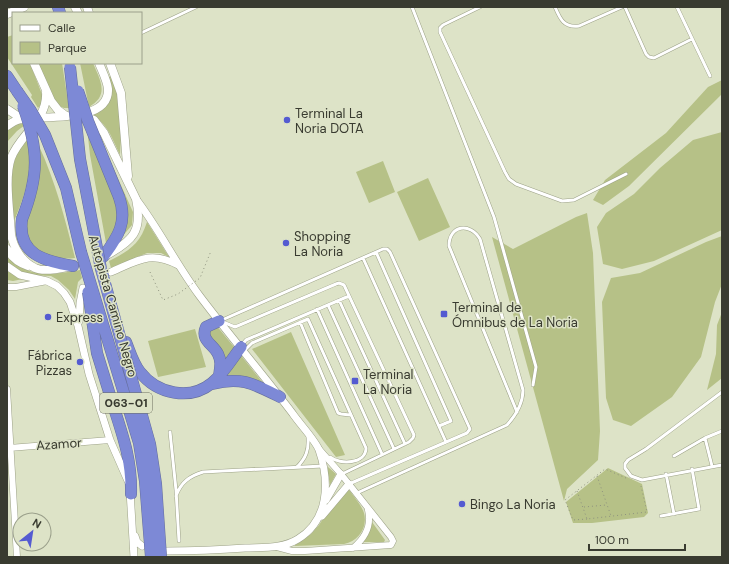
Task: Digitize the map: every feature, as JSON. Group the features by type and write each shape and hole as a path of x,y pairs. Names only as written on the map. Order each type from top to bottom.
{"highway":[{"path":"70,65 88,122 121,204 123,216 121,229 103,257"},
{"name":"Autopista Camino Negro","path":"70,65 80,159 87,198 101,269 150,444 156,484 163,554"},
{"name":"Autopista Camino Negro","path":"7,76 41,129 54,156 66,188 81,252 139,443 145,481 151,557"},
{"path":"17,91 33,141 36,164 32,190 22,219 21,227 23,238 28,248 34,254 53,262 75,265"},
{"path":"81,252 97,353 128,454 132,479 131,494"},
{"path":"114,312 137,367 148,381 162,390 168,392 192,393 211,384 223,381 242,381 263,388 280,397"},
{"path":"219,321 206,327 204,335 209,344 217,352 220,359 221,367 219,376"},
{"path":"211,384 243,349"}],"main road":[{"path":"12,11 24,7"},
{"path":"34,64 46,92 54,106 66,116"},
{"path":"7,126 22,119 79,115 95,110 103,103 107,95 108,87 99,64"},
{"path":"110,64 121,93 128,183"},
{"path":"35,268 19,254 12,241 8,179 9,165 13,154 18,145 39,118 46,103 46,92"},
{"path":"7,109 22,119"},
{"path":"79,115 94,120 101,129 136,199 139,217 138,226 135,232 118,250 103,257"},
{"path":"7,249 17,260 35,268 52,269 75,265"}],"street":[{"path":"7,120 22,119"},
{"path":"136,199 146,212 178,265 219,321 243,349 319,449 341,474 393,541 391,545 305,551 292,551 276,546"},
{"path":"111,272 147,257 159,257 178,265"},
{"path":"7,266 20,275 47,281 56,286 64,293 70,302 110,440 123,468 131,494 134,557"},
{"path":"7,287 16,287 47,281"},
{"path":"78,326 83,288"},
{"path":"7,389 9,447 17,557"},
{"name":"Azamor","path":"9,447 110,440"},
{"path":"319,449 326,487 324,504"},
{"path":"318,520 324,504 341,474"},
{"path":"163,554 288,544 297,540 312,528 349,484"},
{"path":"353,548 360,542 367,530 370,515 368,508"},
{"path":"133,528 137,542 142,546"},
{"path":"187,557 203,551"}],"lane":[{"path":"142,33 196,7"},
{"path":"412,7 496,226 536,367 533,385"},
{"path":"480,7 443,25 440,28 440,32 509,179 516,184 529,189 562,201 567,201 574,200 626,174"},
{"path":"555,7 561,20 564,23 575,27 623,7 646,54 654,58 692,39"},
{"path":"677,7 710,76"},
{"path":"356,493 506,425 517,412 522,400 523,390 480,239 471,229 461,228 450,236 449,246 517,412"},
{"path":"219,321 383,249 390,252 470,429 467,433 349,484"},
{"path":"376,252 451,421 439,426"},
{"path":"362,258 446,442"},
{"path":"219,321 235,327 339,283 344,285 414,435 413,438 405,444 341,474"},
{"path":"243,349 246,340 350,296"},
{"path":"339,300 405,444"},
{"path":"328,305 394,449"},
{"path":"317,309 382,454"},
{"path":"243,349 308,319 366,448 365,454 358,460 346,462 332,459 319,449"},
{"path":"300,322 338,412 341,414 350,414"},
{"path":"722,392 646,449 628,460 625,464 625,468 627,472 635,478 642,480 666,474 712,466 722,466"},
{"path":"674,456 705,438 722,431"},
{"path":"170,432 179,541"},
{"path":"296,467 302,462 308,452 308,434"},
{"path":"705,438 712,466"},
{"path":"176,496 178,489 187,479 203,472 323,466"},
{"path":"662,516 700,508 692,470"},
{"path":"666,474 674,514"}],"path":[{"path":"150,272 163,300 178,294 200,278 211,251"},
{"path":"626,478 605,469 577,490 565,500 573,520 647,512 641,484 642,480"},
{"path":"597,476 611,517"},
{"path":"577,490 587,519"},
{"path":"583,507 607,504"}],"green space":[{"path":"12,35 12,64 30,64 43,97 42,103 38,108 31,97 32,95 7,57 7,37"},
{"path":"38,64 62,64 69,108 64,108 54,104"},
{"path":"80,64 93,64 102,87 99,97 89,107"},
{"path":"112,75 119,101 121,136 120,155 106,127 92,114 103,107 109,77"},
{"path":"722,80 722,94 629,186 603,205 593,200 605,180 666,133 708,87"},
{"path":"23,120 25,125 7,142 7,127"},
{"path":"87,128 104,170 118,212 115,229 106,243 90,155"},
{"path":"722,132 722,230 654,261 622,269 603,264 597,227 606,213 634,194 660,168 693,140"},
{"path":"28,138 29,171 22,200 14,221 10,177 15,158 20,148"},
{"path":"39,146 64,215 75,258 58,258 42,253 30,243 27,235 25,226 39,164"},
{"path":"107,154 133,212 132,225 121,238 124,230"},
{"path":"383,161 395,192 369,203 356,172"},
{"path":"428,178 450,227 419,241 397,192"},
{"path":"587,213 593,253 600,431 598,460 567,489 564,501 492,237 513,249 576,217"},
{"path":"147,222 169,257 161,253 147,253 111,268 109,261 133,246 141,236"},
{"path":"722,236 722,284 715,302 701,357 672,397 631,426 613,420 606,398 602,302 611,278 640,273"},
{"path":"7,254 22,268 40,273 50,274 80,270 82,278 78,282 75,299 69,290 51,276 28,275 21,273 7,263"},
{"path":"7,271 23,279 13,281 7,280"},
{"path":"722,312 722,378 707,390 716,354 717,325"},
{"path":"216,325 234,347 225,362 217,345 209,334 211,328"},
{"path":"195,329 206,367 158,377 148,341"},
{"path":"291,332 345,455 336,457 252,349"},
{"path":"239,353 263,383 223,377"},
{"path":"328,467 336,474 330,485 327,468"},
{"path":"608,468 642,484 648,513 644,517 592,523 573,523 566,502"},
{"path":"348,488 364,513 365,524 358,537 344,544 294,546 311,534"},
{"path":"372,522 385,540 384,542 363,542 368,535"}],"place":[{"name":"Terminal La Noria DOTA","path":"287,120"},
{"name":"Shopping La Noria","path":"286,243"},
{"name":"Terminal de Ómnibus de La Noria","path":"444,314"},
{"name":"Express","path":"48,317"},
{"name":"Fábrica Pizzas","path":"80,362"},
{"name":"Terminal La Noria","path":"355,381"},
{"name":"Bingo La Noria","path":"462,504"}]}
